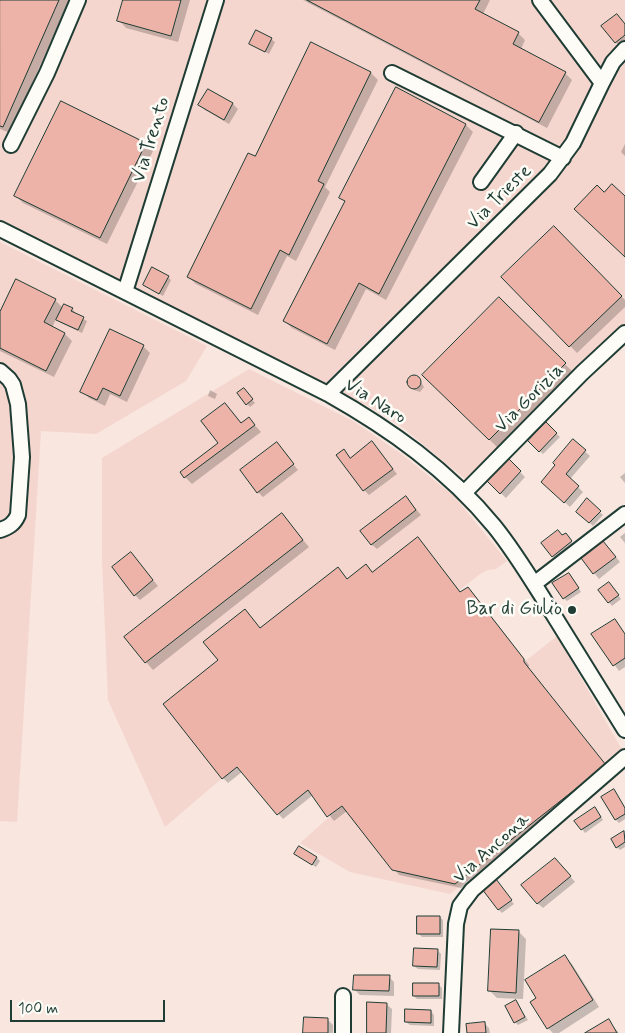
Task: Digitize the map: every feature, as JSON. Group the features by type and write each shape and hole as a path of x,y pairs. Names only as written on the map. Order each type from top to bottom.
{"street":[{"path":"11,145 47,73 78,0"},
{"name":"Via Trento","path":"125,292 216,0"},
{"path":"540,0 602,83"},
{"name":"Via Trieste","path":"328,394 550,174 573,143 613,62 625,50"},
{"path":"392,73 563,158"},
{"path":"481,182 516,133"},
{"name":"Via Naro","path":"0,229 328,394 394,434 464,492 500,534 534,584 625,730"},
{"name":"Via Gorizia","path":"464,492 582,373 625,333"},
{"path":"0,371 9,379 15,391 18,404 22,457 18,515 14,523 0,530"},
{"path":"534,584 625,514"},
{"name":"Via Ancona","path":"451,1033 456,924 460,906 472,890 625,757"},
{"path":"342,996 342,1033"}],"shaded area":[{"path":"0,0 625,0 625,329 470,483 402,427 368,406 0,221"},
{"path":"0,242 207,346 186,381 96,434 41,431 17,822 0,821"},
{"path":"249,369 353,421 400,453 454,496 507,561 496,569 480,574 214,785 165,827 108,700 102,560 102,458"},
{"path":"557,636 625,755 450,894 350,872 300,843 327,819"}],"building":[{"path":"0,0 59,0 3,127 0,126"},
{"path":"123,0 181,0 171,36 117,21"},
{"path":"307,0 480,0 475,9 519,32 513,44 566,72 539,122"},
{"path":"617,14 625,24 625,35 615,43 601,26"},
{"path":"256,30 272,38 265,52 249,44"},
{"path":"311,42 371,72 318,181 324,184 289,255 280,250 251,309 187,277 248,153 255,156"},
{"path":"396,87 466,124 379,294 359,283 327,344 283,321 345,201 339,198"},
{"path":"208,89 233,103 224,120 198,105"},
{"path":"61,101 146,143 100,238 14,196"},
{"path":"612,184 625,196 625,257 574,209 597,185 604,192"},
{"path":"554,226 622,296 569,347 501,277"},
{"path":"152,267 169,276 159,294 143,285"},
{"path":"16,279 56,299 44,322 65,333 46,371 0,348 0,312"},
{"path":"499,297 566,363 489,440 422,375"},
{"path":"64,304 73,308 71,311 84,317 78,330 56,320"},
{"path":"110,329 144,345 120,396 103,388 97,400 80,392"},
{"path":"414,375 419,377 421,382 419,387 414,389 409,387 407,382 409,377"},
{"path":"244,388 253,399 246,405 237,393"},
{"path":"225,403 241,423 249,417 255,425 184,478 180,472 218,443 201,421"},
{"path":"546,422 557,433 539,452 528,441"},
{"path":"573,439 586,450 566,474 579,486 564,503 541,482 555,465 553,463"},
{"path":"372,441 393,469 363,491 336,455 344,449 350,458"},
{"path":"277,442 294,464 257,493 240,470"},
{"path":"508,458 521,471 500,494 487,481"},
{"path":"406,496 416,510 371,545 360,531"},
{"path":"587,498 601,511 589,523 576,512"},
{"path":"282,513 303,540 145,663 124,637"},
{"path":"558,530 562,535 566,533 572,541 552,557 541,543"},
{"path":"418,537 460,592 468,587 524,659 524,662 606,765 455,884 392,870 342,806 327,817 308,790 277,815 237,767 222,779 163,704 218,660 203,642 245,609 260,628 338,567 347,579 366,564 372,572"},
{"path":"603,541 616,557 593,574 581,558"},
{"path":"131,552 153,580 134,596 112,567"},
{"path":"569,573 579,588 563,599 552,583"},
{"path":"609,582 619,595 608,603 598,590"},
{"path":"615,619 625,634 625,658 613,666 591,634"},
{"path":"614,789 625,808 625,814 615,820 601,797"},
{"path":"595,807 601,817 581,830 574,821"},
{"path":"624,831 625,842 616,848 611,839"},
{"path":"299,846 317,857 312,865 294,854"},
{"path":"555,858 571,876 537,904 521,885"},
{"path":"496,879 512,900 498,910 482,889"},
{"path":"417,916 440,916 440,934 417,934"},
{"path":"491,929 519,930 516,993 488,991"},
{"path":"414,948 438,949 437,967 413,966"},
{"path":"565,955 593,1000 547,1029 530,1002 536,998 525,980"},
{"path":"354,975 390,975 389,991 353,990"},
{"path":"413,983 439,983 439,996 413,996"},
{"path":"516,1000 525,1017 514,1023 505,1006"},
{"path":"367,1002 387,1003 386,1033 367,1033"},
{"path":"405,1009 431,1010 431,1023 405,1022"},
{"path":"304,1017 328,1018 328,1033 303,1033"},
{"path":"609,1019 617,1033 585,1033"},
{"path":"485,1022 486,1033 467,1033 466,1024"}],"place":[{"name":"Bar di Giulio","path":"572,610"}]}
